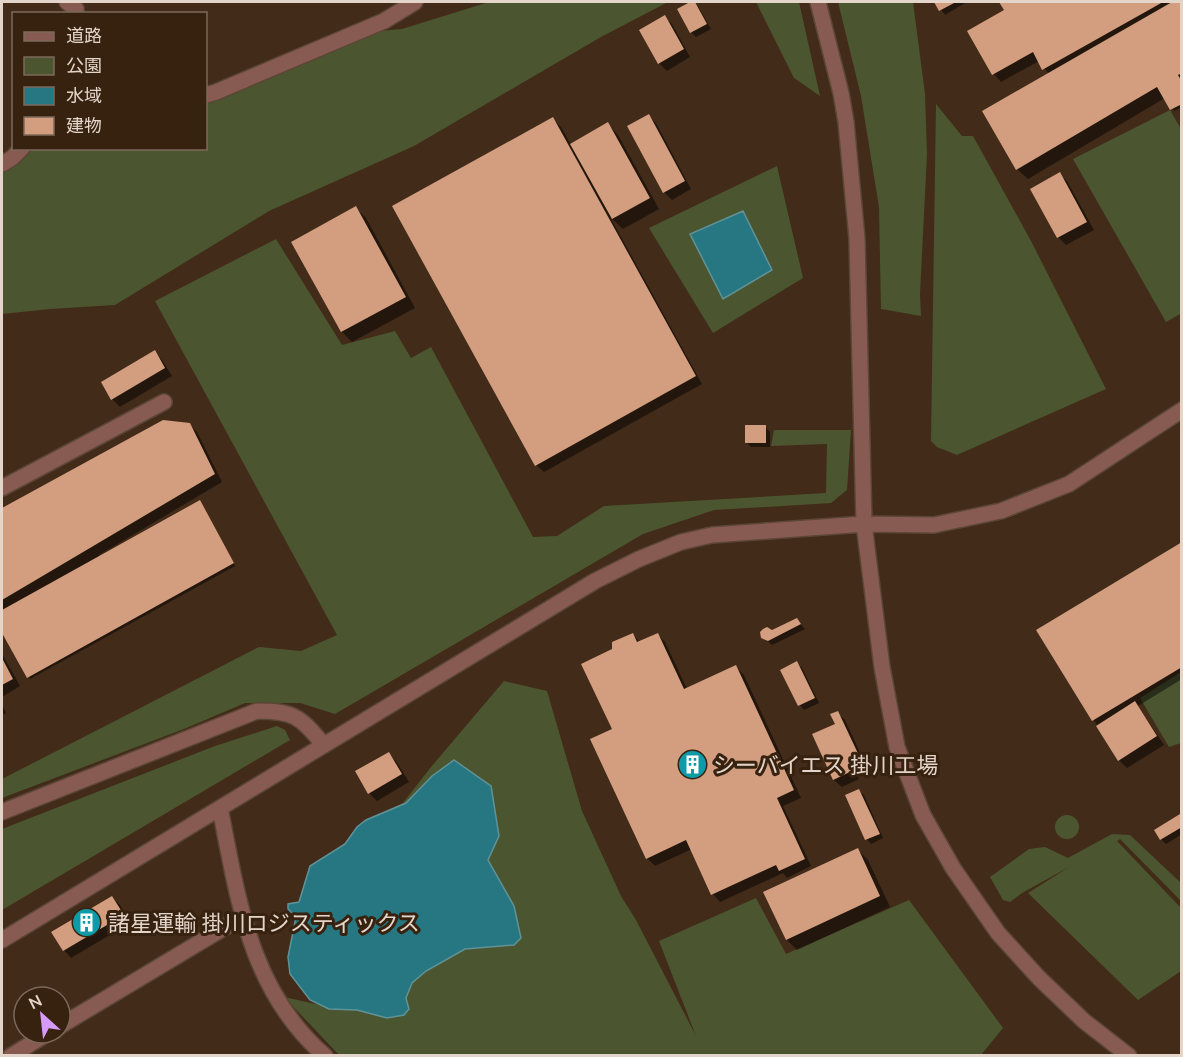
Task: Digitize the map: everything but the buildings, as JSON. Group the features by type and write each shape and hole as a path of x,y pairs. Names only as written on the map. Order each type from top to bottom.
{"street":[{"path":"207,94 384,21 415,2"},
{"path":"819,2 841,93 854,196 862,369 864,524 882,667 897,747 923,815 953,868 998,933 1039,978 1084,1021 1129,1056"},
{"path":"2,164 20,150"},
{"path":"2,488 164,402"},
{"path":"2,940 595,581 639,559 681,542 712,535 864,524 934,525 1001,511 1069,484 1182,410"},
{"path":"2,812 257,711 279,711 302,720 324,745"},
{"path":"220,807 242,917 274,995 292,1023 325,1056"},
{"path":"72,1019 242,917"},
{"path":"11,1056 29,1045"}],"green space":[{"path":"489,2 668,2 601,37 414,146 269,211 115,305 2,314 2,163 18,150 207,150 207,93 368,32 402,29"},
{"path":"756,2 799,2 820,96 794,78"},
{"path":"838,2 913,2 925,94 927,154 920,294 921,316 881,309 879,207 861,96"},
{"path":"936,104 962,136 973,136 1031,241 1106,389 957,455 937,447 931,441"},
{"path":"1170,110 1181,129 1182,313 1166,322 1073,159"},
{"path":"777,166 803,278 713,333 649,228"},
{"path":"276,239 342,345 395,331 411,358 431,347 533,537 557,536 604,506 826,493 827,444 771,446 774,430 851,430 847,490 831,503 714,510 643,534 335,714 300,703 245,703 184,729 2,798 2,779 259,647 301,651 337,635 155,301"},
{"path":"1181,672 1181,743 1169,747 1140,698"},
{"path":"504,681 547,691 582,811 621,896 636,920 696,1036 659,941 756,898 786,954 909,900 1003,1028 980,1056 340,1056 284,997 338,1009 378,835 431,767"},
{"path":"277,726 285,730 290,740 2,910 2,829 215,746"},
{"path":"1067,815 1072,816 1078,822 1078,832 1072,838 1067,839 1062,838 1056,832 1055,827 1056,822 1062,816"},
{"path":"1112,834 1130,835 1181,883 1181,901 1120,839 1117,841 1181,908 1181,971 1138,1000 1028,893 1069,867 1010,902 1003,900 990,877 1029,849 1045,847 1068,858"}],"water":[{"path":"743,211 772,270 723,299 690,234"},
{"path":"454,760 491,786 499,836 488,860 514,906 521,938 514,945 465,949 426,971 412,983 406,998 409,1009 404,1015 387,1018 357,1010 329,1009 310,1000 290,974 288,957 296,917 288,909 288,904 299,902 310,866 345,844 357,827 366,820 406,803 432,776"}],"place":[{"name":"シーバイエス 掛川工場","path":"692,765"},
{"name":"諸星運輸 掛川ロジスティックス","path":"87,923"}]}
